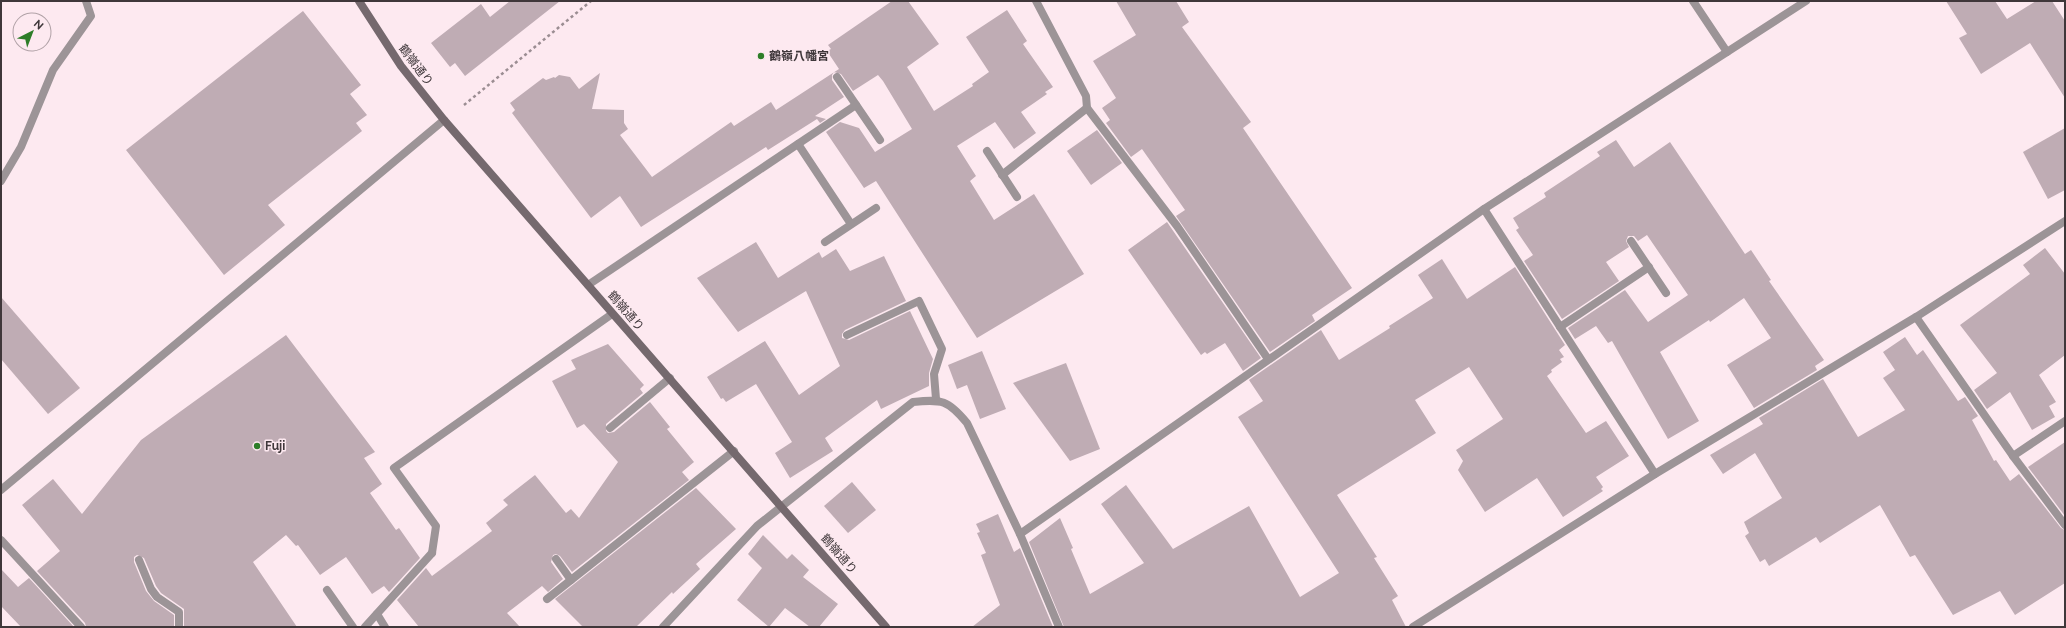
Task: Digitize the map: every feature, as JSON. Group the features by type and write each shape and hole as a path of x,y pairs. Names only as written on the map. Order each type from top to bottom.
{"street":[{"path":"1,181 21,147 53,70 91,16 86,1"},
{"name":"鶴嶺通り","path":"359,1 401,66 444,120 886,627"},
{"path":"1036,1 1086,96 1087,108 1177,226 1268,359"},
{"path":"1693,1 1727,52"},
{"path":"1020,534 1484,209 1806,1"},
{"path":"838,77 880,140"},
{"path":"588,285 856,105"},
{"path":"1002,174 1087,108"},
{"path":"1,490 444,120"},
{"path":"798,144 851,224"},
{"path":"987,151 1017,197"},
{"path":"825,242 876,208"},
{"path":"1484,209 1655,474"},
{"path":"1414,627 1655,474 1916,317 2065,221"},
{"path":"1630,241 1666,293"},
{"path":"1560,327 1648,267"},
{"path":"848,335 919,301 942,349 934,374 936,399"},
{"path":"366,627 432,553 436,526 394,468 612,314"},
{"path":"1916,317 2013,456 2065,525"},
{"path":"610,428 670,378"},
{"path":"664,627 757,526 913,402 936,399 955,408 967,423 1020,534 1059,627"},
{"path":"2013,456 2065,421"},
{"path":"547,599 734,451"},
{"path":"1,540 80,627"},
{"path":"556,559 571,580"},
{"path":"139,560 151,589 157,597 179,612 179,627"},
{"path":"327,590 353,627"},
{"path":"377,614 385,627"}],"path":[{"path":"464,104 591,1"}],"building":[{"path":"510,1 560,1 465,76 455,63 450,67 431,43 481,4 490,17"},
{"path":"892,1 908,1 939,44 907,67 934,111 973,86 972,84 989,72 966,37 1007,10 1027,41 1023,44 1053,87 1045,92 1047,94 1021,112 1036,133 1014,149 995,122 957,146 976,176 970,181 994,220 1034,194 1084,274 977,338 876,181 864,188 826,132 840,122 859,128 875,152 912,129 878,75 853,91 841,74 834,72 839,69 827,51 831,49 828,45"},
{"path":"1116,1 1176,1 1189,22 1182,27 1251,122 1243,128 1352,288 1312,315 1315,321 1270,352 1176,216 1185,210 1142,149 1131,157 1106,123 1110,120 1102,108 1116,98 1093,61 1136,35"},
{"path":"1946,1 1995,1 2007,19 2036,1 2052,1 2065,21 2065,98 2030,43 1981,74 1959,38 1967,34"},
{"path":"303,11 361,85 350,94 367,115 356,123 362,131 268,205 285,225 224,275 126,150"},
{"path":"834,72 832,75 832,80 844,97 815,116 826,119 820,123 817,119 768,150 766,147 641,227 620,196 591,218 512,113 515,110 510,103 543,78 546,80 555,78 559,75 570,77 579,89 600,73 592,109 624,110 624,123 628,129 620,135 652,177 731,122 734,126 771,102 776,110"},
{"path":"2065,128 2065,190 2048,199 2023,152"},
{"path":"1097,130 1122,163 1091,185 1067,151"},
{"path":"1616,140 1634,167 1670,142 1745,254 1751,250 1771,280 1769,281 1824,360 1815,366 1817,370 1754,408 1727,365 1771,338 1744,298 1710,322 1709,320 1660,352 1699,421 1668,439 1612,341 1608,343 1596,326 1575,339 1568,328 1625,290 1648,322 1688,295 1647,235 1638,241 1634,236 1628,236 1626,241 1629,247 1606,262 1619,281 1562,319 1524,261 1533,255 1516,230 1519,228 1513,218 1546,197 1544,193 1600,156 1597,152"},
{"path":"1167,222 1261,358 1243,371 1225,343 1207,354 1205,352 1201,355 1128,250"},
{"path":"756,242 778,278 819,252 822,258 836,249 850,271 884,256 906,301 845,330 842,334 842,338 849,340 910,311 933,359 929,373 929,386 881,409 877,400 825,438 833,451 790,478 775,453 792,442 756,384 726,402 723,398 721,399 707,377 765,341 799,395 840,366 806,291 738,332 697,278"},
{"path":"2045,248 2065,274 2065,355 2039,375 2056,402 2049,406 2055,417 2032,430 2010,392 1987,409 1974,390 1997,373 1960,325 2030,274 2023,265"},
{"path":"1442,259 1467,299 1515,267 1565,345 1559,350 1564,357 1560,359 1562,362 1551,370 1552,372 1547,376 1586,433 1606,421 1629,456 1596,477 1603,487 1601,489 1603,491 1563,517 1537,478 1485,512 1458,470 1463,461 1456,450 1503,419 1469,367 1415,400 1436,433 1337,495 1377,557 1374,558 1398,596 1392,600 1406,627 1064,627 1029,542 1060,518 1090,594 1144,563 1101,504 1126,485 1173,549 1249,506 1300,597 1339,573 1238,417 1263,401 1249,380 1321,330 1339,360 1390,328 1389,326 1433,298 1418,275"},
{"path":"1,297 80,388 48,414 1,359"},
{"path":"286,335 375,452 364,458 382,484 370,493 396,530 399,528 420,558 389,592 384,586 372,594 346,557 320,575 298,545 296,546 286,535 253,562 297,627 184,627 184,609 161,593 156,586 144,558 137,555 134,557 134,562 146,591 154,601 174,615 174,627 86,627 85,623 37,571 60,551 22,505 53,479 82,514 141,440"},
{"path":"1905,337 1917,355 1923,350 1958,401 1965,397 1978,416 1972,420 1994,461 1996,460 2010,481 2019,474 2061,528 2065,530 2065,583 2015,615 2000,591 1953,615 1915,555 1910,557 1880,505 1820,543 1816,537 1769,566 1765,559 1760,562 1745,536 1749,533 1744,522 1782,498 1755,453 1723,474 1710,455 1763,424 1759,418 1823,379 1858,437 1905,410 1883,378 1895,370 1883,352"},
{"path":"608,344 644,385 640,389 643,393 606,424 606,431 608,433 614,432 650,402 670,427 667,429 694,462 682,472 689,480 572,572 560,556 556,554 553,555 551,562 563,579 548,592 542,586 507,613 520,627 419,627 397,600 426,568 432,576 492,531 486,523 508,505 503,500 535,475 566,513 571,509 579,518 618,462 584,424 577,428 552,381 576,369 571,360"},
{"path":"982,351 1006,409 980,419 967,385 957,389 948,365"},
{"path":"1066,363 1100,449 1070,461 1013,383"},
{"path":"2065,442 2065,516 2028,467"},
{"path":"852,482 876,510 848,533 824,506"},
{"path":"696,488 736,529 696,564 700,569 673,594 672,592 636,627 583,627 555,599"},
{"path":"998,514 1014,552 1020,548 1053,627 972,627 1000,605 981,555 986,553 977,533 980,532 976,524"},
{"path":"763,535 787,559 792,554 809,570 803,577 838,604 819,627 810,627 785,608 769,627 737,600 762,568 748,554"},
{"path":"1,569 18,587 29,578 74,627 21,627 1,606"}],"place":[{"name":"鶴嶺八幡宮","path":"761,56"},
{"name":"Fuji","path":"257,446"}]}
